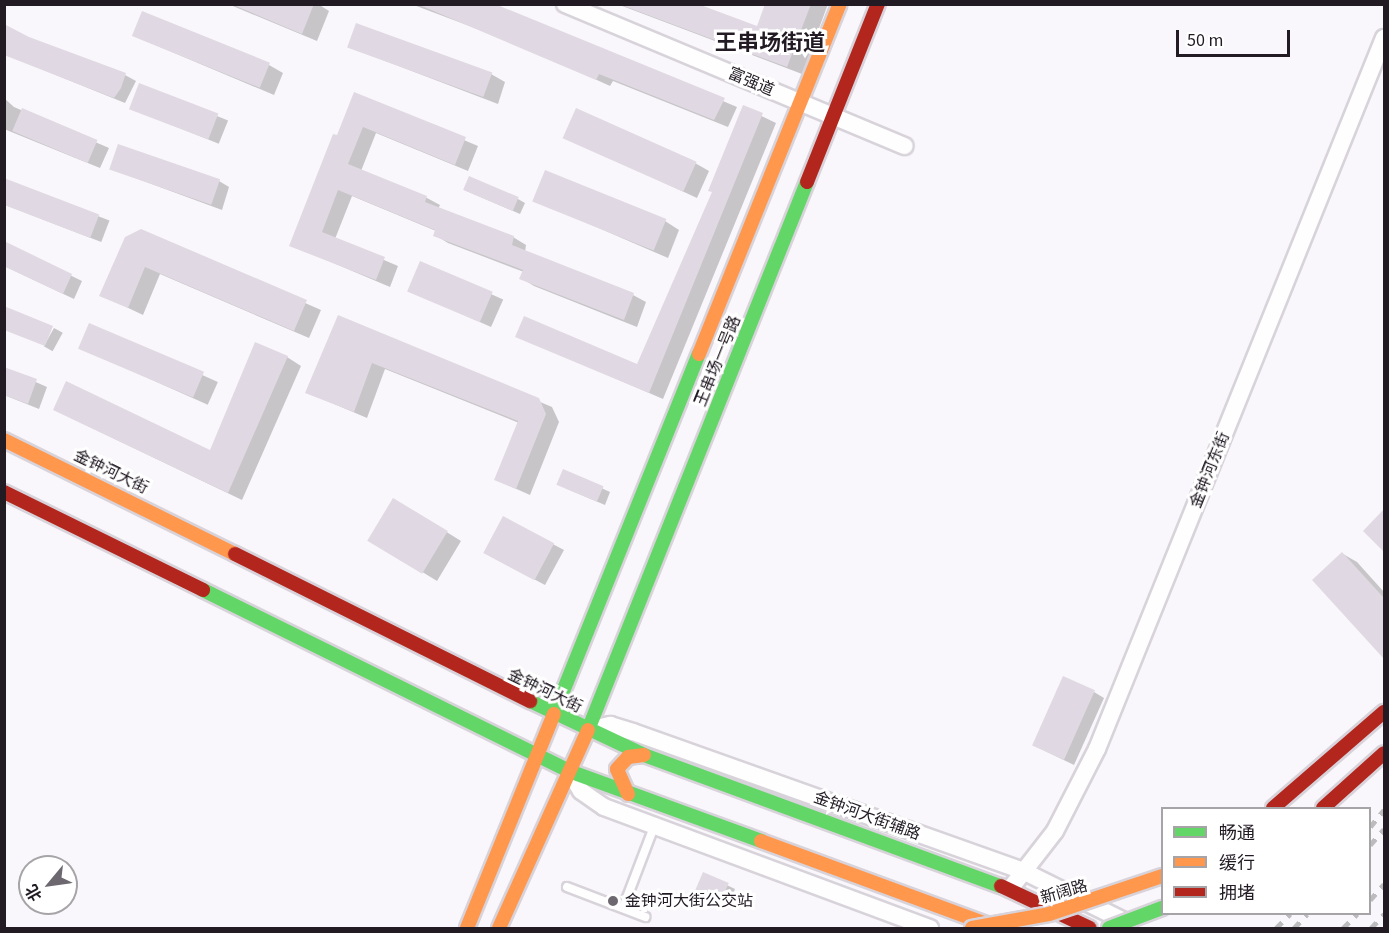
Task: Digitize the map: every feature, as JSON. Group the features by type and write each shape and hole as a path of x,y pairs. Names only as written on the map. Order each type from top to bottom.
{"main road":[{"name":"王串场一号路","path":"467,928 840,4"},
{"name":"王串场一号路","path":"499,928 588,730 878,4"},
{"name":"金钟河大街","path":"4,440 588,730 644,754 1010,889 1090,928"},
{"path":"4,492 569,771 661,807 998,928"},
{"path":"1275,807 1384,712"},
{"path":"1324,807 1384,753"},
{"path":"628,794 617,769 628,758 644,754"},
{"name":"新阔路","path":"972,928 1049,914 1161,876"},
{"path":"1109,928 1161,908"}],"street":[{"name":"富强道","path":"565,4 904,146"},
{"name":"金钟河东街","path":"1010,889 1055,831 1097,749 1384,38"},
{"name":"金钟河大街辅路","path":"588,730 610,726 633,732 1023,871 1140,928"},
{"path":"569,771 582,790 604,807 930,928"}],"lane":[{"path":"622,908 661,807"},
{"path":"567,887 645,917"}],"building":[{"path":"231,4 314,4 302,34"},
{"path":"417,4 495,4 725,98 714,120 599,74 596,80"},
{"path":"698,4 757,26 765,4 811,4 787,67 624,6"},
{"path":"142,11 270,63 260,88 132,36"},
{"path":"356,23 492,73 483,97 347,47"},
{"path":"4,24 29,37 126,73 121,88 114,98 4,55"},
{"path":"139,83 218,113 208,140 129,109"},
{"path":"354,92 466,137 455,165 363,127 348,164 427,196 425,202 514,236 512,245 634,293 624,320 519,279 523,270 433,236 435,230 338,190 322,232 385,257 376,280 289,246 333,134 337,135"},
{"path":"743,105 763,113 649,393 515,337 524,316 637,364 712,192 708,191"},
{"path":"22,108 97,140 88,163 12,131"},
{"path":"576,108 697,162 683,192 563,138"},
{"path":"118,144 220,179 211,205 109,170"},
{"path":"545,170 666,219 654,251 532,202"},
{"path":"469,176 519,197 513,211 463,190"},
{"path":"4,178 99,215 90,238 4,205"},
{"path":"141,229 307,300 294,331 145,267 128,308 99,296 125,237"},
{"path":"4,241 72,274 63,294 4,266"},
{"path":"420,261 493,292 480,322 407,291"},
{"path":"4,306 53,326 45,346 4,330"},
{"path":"338,315 539,398 546,414 516,489 494,480 518,421 372,363 354,412 305,393"},
{"path":"89,323 204,372 193,398 78,349"},
{"path":"255,342 288,356 228,493 53,410 66,381 210,450"},
{"path":"4,367 37,379 28,404 4,395"},
{"path":"563,469 604,486 597,502 556,485"},
{"path":"393,498 448,531 422,574 367,541"},
{"path":"1384,509 1384,552 1363,531"},
{"path":"503,516 554,543 534,580 483,553"},
{"path":"1342,552 1384,598 1384,659 1312,580"},
{"path":"1063,676 1095,690 1064,760 1032,745"},
{"path":"703,872 729,883 720,903 694,892"}],"railway":[{"path":"1371,826 1384,810"},
{"path":"1371,844 1384,829"},
{"path":"1371,899 1384,884"},
{"path":"1371,928 1384,914"},
{"path":"1276,928 1289,915"},
{"path":"1294,928 1306,915"},
{"path":"1343,928 1356,915"}],"traffic: fast":[{"path":"588,730 807,182"},
{"path":"554,714 699,354"},
{"path":"203,590 569,771 761,841"},
{"path":"530,701 644,755 1001,886"},
{"path":"1109,928 1161,908"}],"traffic: slow":[{"path":"699,354 840,4"},
{"path":"4,440 235,554"},
{"path":"467,928 554,714"},
{"path":"499,928 588,730"},
{"path":"628,794 617,769 628,757 644,755"},
{"path":"761,841 997,928"},
{"path":"972,928 1049,914 1161,876"}],"traffic: jam":[{"path":"807,182 878,4"},
{"path":"4,492 203,590"},
{"path":"235,554 530,701"},
{"path":"1274,807 1384,712"},
{"path":"1324,807 1384,753"},
{"path":"1001,886 1090,928"}],"place":[{"name":"金钟河大街公交站","path":"613,901"}],"district":[{"name":"王串场街道","path":"770,44"}]}
